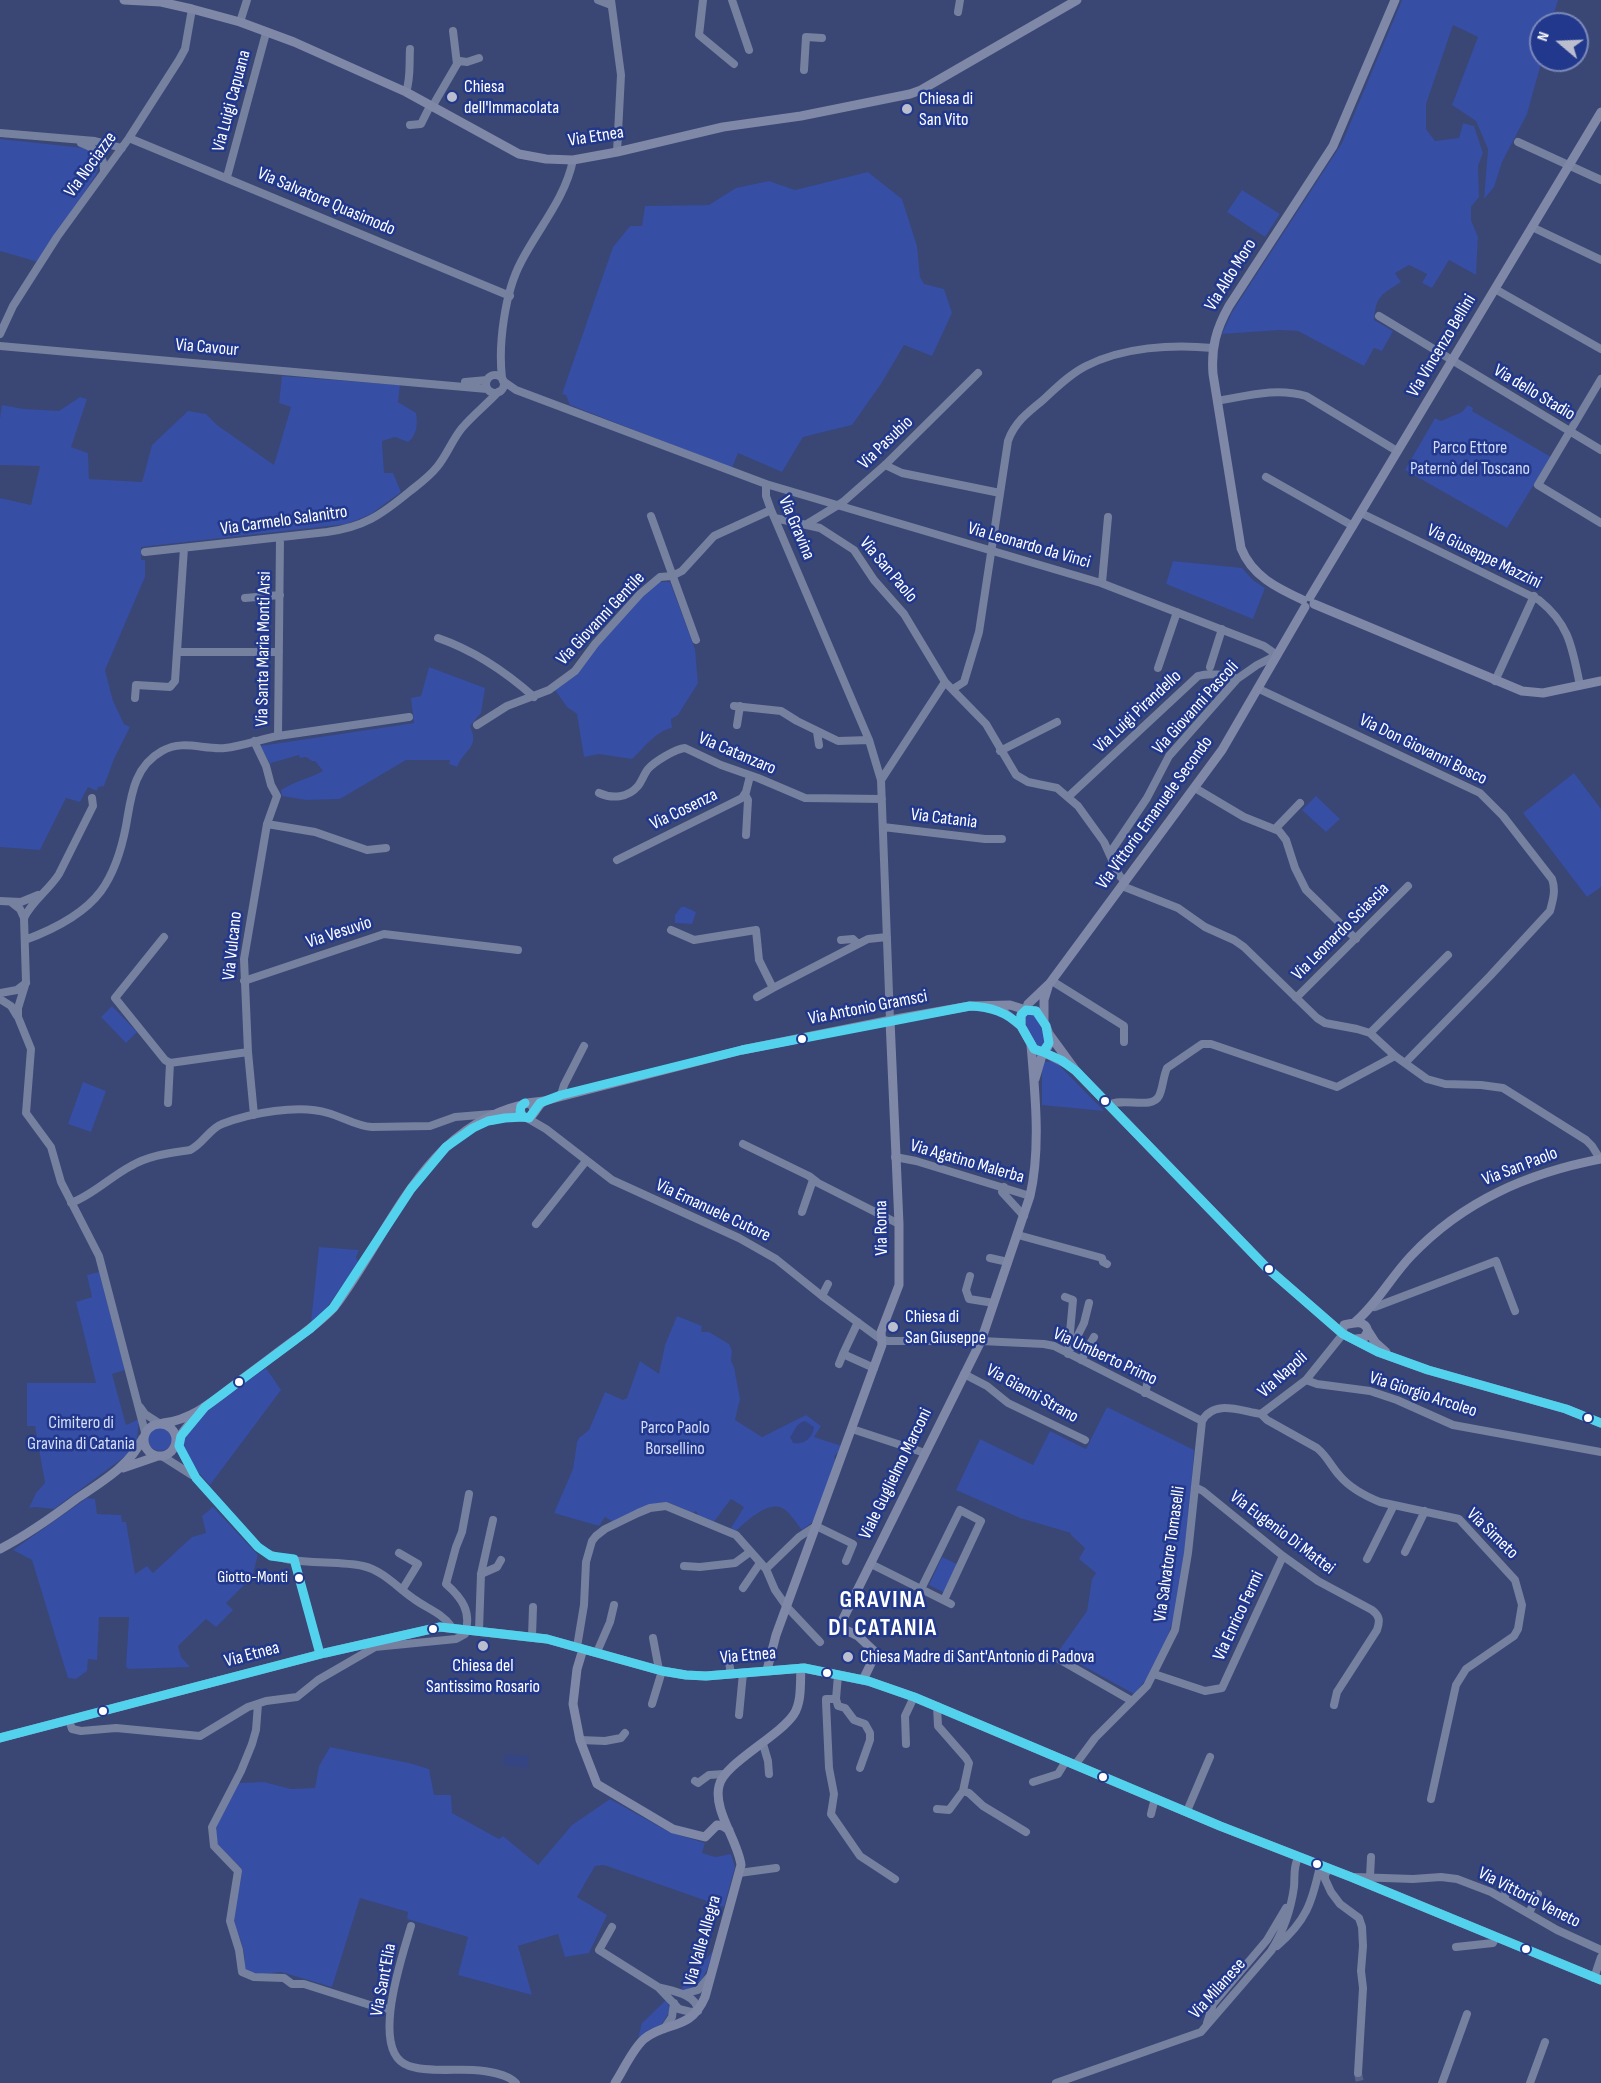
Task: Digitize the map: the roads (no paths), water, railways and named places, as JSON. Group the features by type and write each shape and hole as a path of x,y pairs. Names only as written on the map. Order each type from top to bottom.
{"main road":[{"name":"Via Etnea","path":"124,0 161,2 240,22 303,46 406,92 519,154 546,159 573,160 723,127 801,116 910,94 921,90 1077,0"},
{"name":"Via Aldo Moro","path":"1395,0 1333,146 1228,306 1217,330 1213,348 1213,374 1239,539 1251,567 1263,578 1308,602 1495,681 1530,693 1543,693 1601,681"},
{"name":"Via Vincenzo Bellini","path":"1277,655 1601,112"},
{"name":"Via Vittorio Emanuele Secondo","path":"1024,1007 1051,982 1195,788 1233,734 1277,655"},
{"name":"Via Vittorio Emanuele Secondo","path":"1045,1023 1044,1000 1051,982"},
{"name":"Via Antonio Gramsci","path":"473,1126 492,1114 524,1104 544,1101 742,1050 970,1005 1024,1007"},
{"path":"990,1006 1022,1026"},
{"path":"1076,1071 1061,1060 1038,1052 1031,1045 1022,1026 1021,1016 1024,1007 1036,1011 1045,1023 1049,1034 1076,1071 1266,1267 1318,1314 1346,1328 1356,1339 1378,1352 1445,1375 1566,1409 1601,1423"},
{"name":"Via Roma","path":"767,1670 809,1534 816,1526 852,1429 882,1346 882,1332 899,1286 899,1224 890,1020"},
{"path":"1034,1081 1043,1052 1049,1047 1049,1034"},
{"path":"981,1341 1018,1235 1034,1179 1034,1081 1031,1045"},
{"path":"0,1548 32,1532 116,1471 136,1451 151,1425 178,1421 205,1407 310,1329 333,1308 422,1173 448,1145 473,1126 502,1117 529,1116 544,1101"},
{"path":"524,1104 520,1112 529,1116"},
{"name":"Via San Paolo","path":"1380,1295 1399,1270 1429,1238 1472,1205 1508,1185 1600,1159"},
{"path":"1346,1328 1380,1295"},
{"path":"1356,1339 1364,1338 1380,1295"},
{"path":"1346,1328 1361,1322 1379,1347 1395,1358"},
{"name":"Viale Guglielmo Marconi","path":"863,1680 875,1655 874,1651 858,1636 842,1628 841,1623 981,1341"},
{"path":"116,1471 171,1451 189,1424 205,1407"},
{"path":"161,1423 173,1430 179,1441"},
{"path":"144,1435 146,1449 160,1456"},
{"name":"Via Etnea","path":"0,1738 320,1654 402,1634 451,1626 532,1636 660,1671 686,1675 801,1668 863,1680 914,1697 1298,1858 1323,1874 1351,1877 1597,1979"},
{"path":"580,1648 573,1704 580,1740 597,1784 673,1829 705,1838 714,1827 720,1803"},
{"path":"739,1873 740,1858 720,1803 718,1786 724,1774 763,1744 793,1715 800,1697 801,1668"},
{"path":"714,1827 720,1825 729,1830"},
{"name":"Via Valle Allegra","path":"615,2083 644,2039 682,2023 698,2011 713,1971 739,1873"}],"street":[{"path":"240,22 247,0"},
{"path":"598,0 611,2 621,75 617,152"},
{"path":"703,0 699,35 734,64"},
{"path":"732,0 749,50"},
{"path":"958,12 960,0"},
{"name":"Via Nociazze","path":"0,334 13,306 57,237 129,138 185,49 192,9"},
{"path":"453,31 457,64"},
{"name":"Via Luigi Capuana","path":"226,177 266,33"},
{"path":"804,70 806,37 822,38"},
{"path":"406,92 410,81 411,49"},
{"path":"410,125 421,124 460,61 467,62 479,58"},
{"path":"0,133 95,141 122,148"},
{"name":"Via Salvatore Quasimodo","path":"129,138 510,296"},
{"path":"76,141 98,153 104,161 104,174"},
{"path":"1518,142 1601,180"},
{"path":"104,161 113,160"},
{"path":"501,385 504,326 510,296 522,261 564,191 573,160"},
{"path":"1532,227 1601,260"},
{"path":"1495,289 1601,349"},
{"name":"Via dello Stadio","path":"1379,316 1601,450"},
{"name":"Via Cavour","path":"0,345 3,342 38,349 373,378 401,377 488,383"},
{"path":"485,407 488,383 502,348"},
{"path":"952,690 964,682 980,632 1010,435 1026,414 1085,367 1125,352 1160,348 1213,348"},
{"name":"Via Pasubio","path":"807,524 843,502 885,465 978,373"},
{"path":"488,383 497,375 501,385"},
{"path":"1601,379 1538,485 1601,523"},
{"path":"488,383 501,385"},
{"name":"Via Gravina","path":"501,385 766,484 766,496 773,514 877,763"},
{"name":"Via Carmelo Salanitro","path":"145,552 349,529 380,515 428,476 442,460 464,425 485,407 501,385"},
{"path":"1217,401 1264,393 1294,393 1306,396 1398,451"},
{"path":"885,465 902,472 1000,493"},
{"path":"1266,477 1353,526"},
{"name":"Via Leonardo da Vinci","path":"766,484 1102,583 1264,646 1277,655"},
{"name":"Via Giuseppe Mazzini","path":"1361,513 1534,596 1551,610 1566,631 1580,685"},
{"name":"Via San Paolo","path":"773,514 820,528 854,550 874,580 904,614 945,682 986,724 1011,768 1022,780 1057,788 1068,797"},
{"name":"Via Giovanni Gentile","path":"477,725 507,706 534,698 549,690 575,671 595,644 640,594 660,577 672,576 682,571 714,536 773,514"},
{"path":"651,516 696,640"},
{"path":"1102,583 1108,517"},
{"name":"Via Santa Maria Monti Arsi","path":"25,940 76,914 102,890 122,841 130,794 141,772 155,756 170,747 181,745 221,748 278,736 280,538"},
{"path":"135,698 136,685 170,687 174,685 184,549"},
{"path":"245,598 280,595"},
{"path":"1495,681 1534,596"},
{"path":"1158,668 1177,612"},
{"path":"1210,667 1222,629"},
{"path":"438,638 457,645 493,666 534,698"},
{"path":"177,652 279,652"},
{"name":"Via Giovanni Pascoli","path":"1110,853 1147,798 1170,756 1237,679 1277,655"},
{"name":"Via Luigi Pirandello","path":"1068,797 1198,676 1208,674 1237,679"},
{"path":"882,780 945,682"},
{"name":"Via Don Giovanni Bosco","path":"1259,689 1480,793 1503,816 1555,886 1550,911 1406,1063"},
{"path":"737,725 737,706 780,711 838,741 869,740"},
{"path":"278,736 409,717"},
{"path":"999,749 1057,722"},
{"path":"817,732 819,745"},
{"name":"Via Santa Maria Monti Arsi","path":"254,741 267,766 271,785"},
{"name":"Via Catanzaro","path":"599,793 614,798 627,793 639,785 649,768 681,748 689,748 720,765 805,798 882,799"},
{"path":"877,763 890,766"},
{"name":"Via Roma","path":"877,763 882,780 890,1020"},
{"name":"Via Cosenza","path":"617,860 742,798 746,794 750,776"},
{"name":"Via Vulcano","path":"254,1115 244,981 246,948 267,824 277,796 271,785"},
{"path":"1195,788 1244,817 1275,829 1286,840 1295,868 1306,890 1356,939"},
{"path":"746,794 748,800 746,835"},
{"path":"1068,797 1087,817 1110,853 1123,884 1178,908 1205,927 1234,940 1325,1023 1370,1033 1395,1056 1434,1082 1492,1086 1515,1094 1586,1140 1600,1159"},
{"path":"24,918 30,907 53,883 64,864 93,806 92,798"},
{"path":"1275,829 1300,804"},
{"path":"267,824 315,832 367,850 386,848"},
{"name":"Via Catania","path":"883,827 1002,839"},
{"name":"Via Leonardo Sciascia","path":"1296,998 1407,886"},
{"path":"0,902 27,901 47,889"},
{"path":"11,902 20,909 24,918 27,982 20,1000 18,1017"},
{"path":"670,930 694,940 756,930 759,960 774,988"},
{"name":"Via Vesuvio","path":"244,981 384,934 518,950"},
{"path":"164,937 115,998 165,1060 170,1063 248,1052"},
{"path":"757,997 868,939 887,938"},
{"path":"841,940 854,939 858,944"},
{"path":"1370,1033 1448,955"},
{"path":"0,993 17,990 27,982"},
{"path":"1051,982 1124,1026 1124,1042"},
{"path":"0,999 11,1006 18,1017 31,1048 26,1113 51,1147 57,1174 99,1256 139,1406 144,1435"},
{"path":"1109,1105 1116,1101 1150,1103 1156,1101 1167,1068 1202,1044 1210,1044 1337,1087 1343,1086 1395,1056"},
{"path":"561,1095 584,1046"},
{"path":"168,1103 170,1063"},
{"path":"71,1203 86,1197 101,1184 141,1160 190,1150 197,1147 220,1125 254,1115 312,1109 372,1127 430,1126 455,1117 492,1114"},
{"name":"Via Emanuele Cutore","path":"529,1116 612,1180 739,1238 776,1258 822,1296 882,1339"},
{"path":"743,1144 899,1224"},
{"name":"Via Agatino Malerba","path":"896,1157 1030,1196"},
{"path":"536,1224 586,1161"},
{"path":"802,1212 813,1180"},
{"path":"1004,1187 1002,1192 1024,1216"},
{"path":"1018,1235 1102,1258 1102,1262 1107,1264"},
{"path":"990,1258 1008,1262"},
{"path":"1375,1307 1496,1261 1515,1311"},
{"path":"970,1276 966,1290 969,1299 994,1303"},
{"path":"822,1296 828,1284"},
{"path":"1065,1297 1073,1300 1068,1354"},
{"path":"1068,1354 1084,1323 1089,1304"},
{"path":"838,1364 858,1322"},
{"name":"Via Napoli","path":"1202,1421 1209,1411 1219,1407 1261,1414 1306,1380 1346,1328"},
{"path":"1081,1360 1094,1337"},
{"name":"Via Umberto Primo","path":"882,1339 888,1341 1044,1344 1081,1360 1202,1421"},
{"path":"843,1354 874,1368"},
{"name":"Via Gianni Strano","path":"964,1374 987,1386 1008,1402 1084,1440"},
{"path":"1145,1393 1149,1377"},
{"name":"Via Giorgio Arcoleo","path":"1306,1380 1317,1384 1378,1394 1453,1425 1601,1452"},
{"path":"139,1406 145,1414 161,1423"},
{"name":"Via Simeto","path":"1261,1414 1267,1420 1317,1448 1340,1477 1357,1490 1380,1502 1451,1516 1464,1522 1513,1575 1522,1605 1518,1629 1514,1636 1466,1669 1456,1685 1431,1799"},
{"name":"Via Salvatore Tomaselli","path":"1033,1782 1058,1774 1147,1686 1175,1630 1188,1553 1202,1421"},
{"path":"852,1429 925,1453"},
{"path":"179,1441 196,1478"},
{"path":"160,1456 196,1478 263,1551 271,1556 364,1566 381,1574 441,1615 451,1626"},
{"name":"Via Eugenio Di Mattei","path":"1195,1487 1318,1581 1372,1610 1379,1617 1377,1630 1337,1692 1334,1705"},
{"path":"69,1720 72,1729 81,1731 116,1728 200,1736 248,1707 297,1697 318,1680 375,1647 456,1639 465,1635 467,1629 464,1603 446,1584 462,1533 469,1494"},
{"path":"1367,1559 1394,1505"},
{"path":"580,1648 586,1562 592,1540 605,1529 650,1508 666,1506 735,1535 763,1566 787,1607 820,1642"},
{"path":"871,1564 921,1589 947,1602 981,1521 960,1510 921,1589"},
{"path":"1405,1552 1425,1511"},
{"path":"479,1630 481,1574 492,1520"},
{"path":"816,1526 854,1544 846,1561"},
{"path":"743,1588 763,1566 809,1534"},
{"path":"684,1566 699,1567 735,1563 750,1552"},
{"path":"399,1553 418,1564 402,1590"},
{"name":"Via Enrico Fermi","path":"1154,1674 1205,1691 1222,1688 1283,1556"},
{"path":"294,1560 320,1654"},
{"path":"481,1574 497,1567 501,1560"},
{"path":"597,1652 610,1622 614,1605"},
{"path":"532,1636 533,1607"},
{"path":"652,1704 660,1671 653,1638"},
{"path":"728,1656 731,1674"},
{"path":"1057,1658 1132,1701"},
{"path":"739,1715 743,1673"},
{"path":"838,1676 836,1699 838,1706 845,1708 854,1720 864,1724 870,1732 870,1740 860,1768"},
{"path":"906,1744 905,1716 914,1697"},
{"path":"836,1699 826,1699 829,1768 834,1794 831,1814 860,1856 895,1879"},
{"path":"258,1704 256,1730 252,1744 241,1771 212,1827 214,1846 238,1871 230,1922 241,1958 241,1969 247,1975 284,1977 292,1984 304,1984 370,2006 390,2008"},
{"path":"937,1706 938,1726 969,1763 963,1791 949,1810 937,1809"},
{"path":"580,1740 605,1741 621,1738 625,1733"},
{"path":"763,1744 769,1774"},
{"path":"1187,1811 1210,1757"},
{"path":"695,1781 698,1783 709,1775 724,1774"},
{"path":"963,1791 1026,1832"},
{"path":"1151,1814 1155,1798"},
{"path":"1370,1877 1371,1857"},
{"name":"Via Milanese","path":"1056,2083 1194,2035 1207,2026 1271,1951 1282,1931 1291,1899 1294,1869 1298,1858"},
{"path":"739,1873 777,1868"},
{"path":"1271,1951 1284,1940 1305,1915 1323,1874"},
{"path":"1323,1874 1337,1901 1362,1922 1363,1988 1358,2073"},
{"name":"Via Vittorio Veneto","path":"1351,1877 1456,1879 1505,1899 1557,1930 1601,1950"},
{"path":"1505,1899 1506,1882"},
{"path":"1529,1913 1538,1894"},
{"path":"1207,2026 1213,2004 1267,1940 1291,1899"},
{"name":"Via Sant'Elia","path":"411,1926 390,2008 389,2029 394,2051 408,2066 480,2071 507,2077 516,2083"},
{"path":"612,1928 599,1950 658,1986 694,2000 698,2011 682,2011 658,1986"},
{"path":"1456,1947 1493,1943 1495,1938"},
{"path":"1597,1979 1601,1957"},
{"path":"681,1994 698,1990 713,1971"},
{"path":"663,2030 672,2017 674,2003"},
{"path":"1442,2083 1467,2014"},
{"path":"1530,2083 1545,2042"}],"tunnel":[{"path":"1358,2073 1360,2083"}],"place":[{"name":"Chiesa dell'Immacolata","path":"452,97"},
{"name":"Chiesa di San Vito","path":"907,109"},
{"name":"Chiesa di San Giuseppe","path":"893,1327"},
{"name":"Giotto-Monti","path":"299,1578"},
{"name":"Chiesa del Santissimo Rosario","path":"483,1646"},
{"name":"Chiesa Madre di Sant'Antonio di Padova","path":"848,1657"}],"district":[{"name":"GRAVINA DI CATANIA","path":"883,1615"}],"park label":[{"name":"Parco Ettore Paternò del Toscano","path":"1470,458"},
{"name":"Cimitero di Gravina di Catania","path":"81,1433"},
{"name":"Parco Paolo Borsellino","path":"675,1438"}]}
